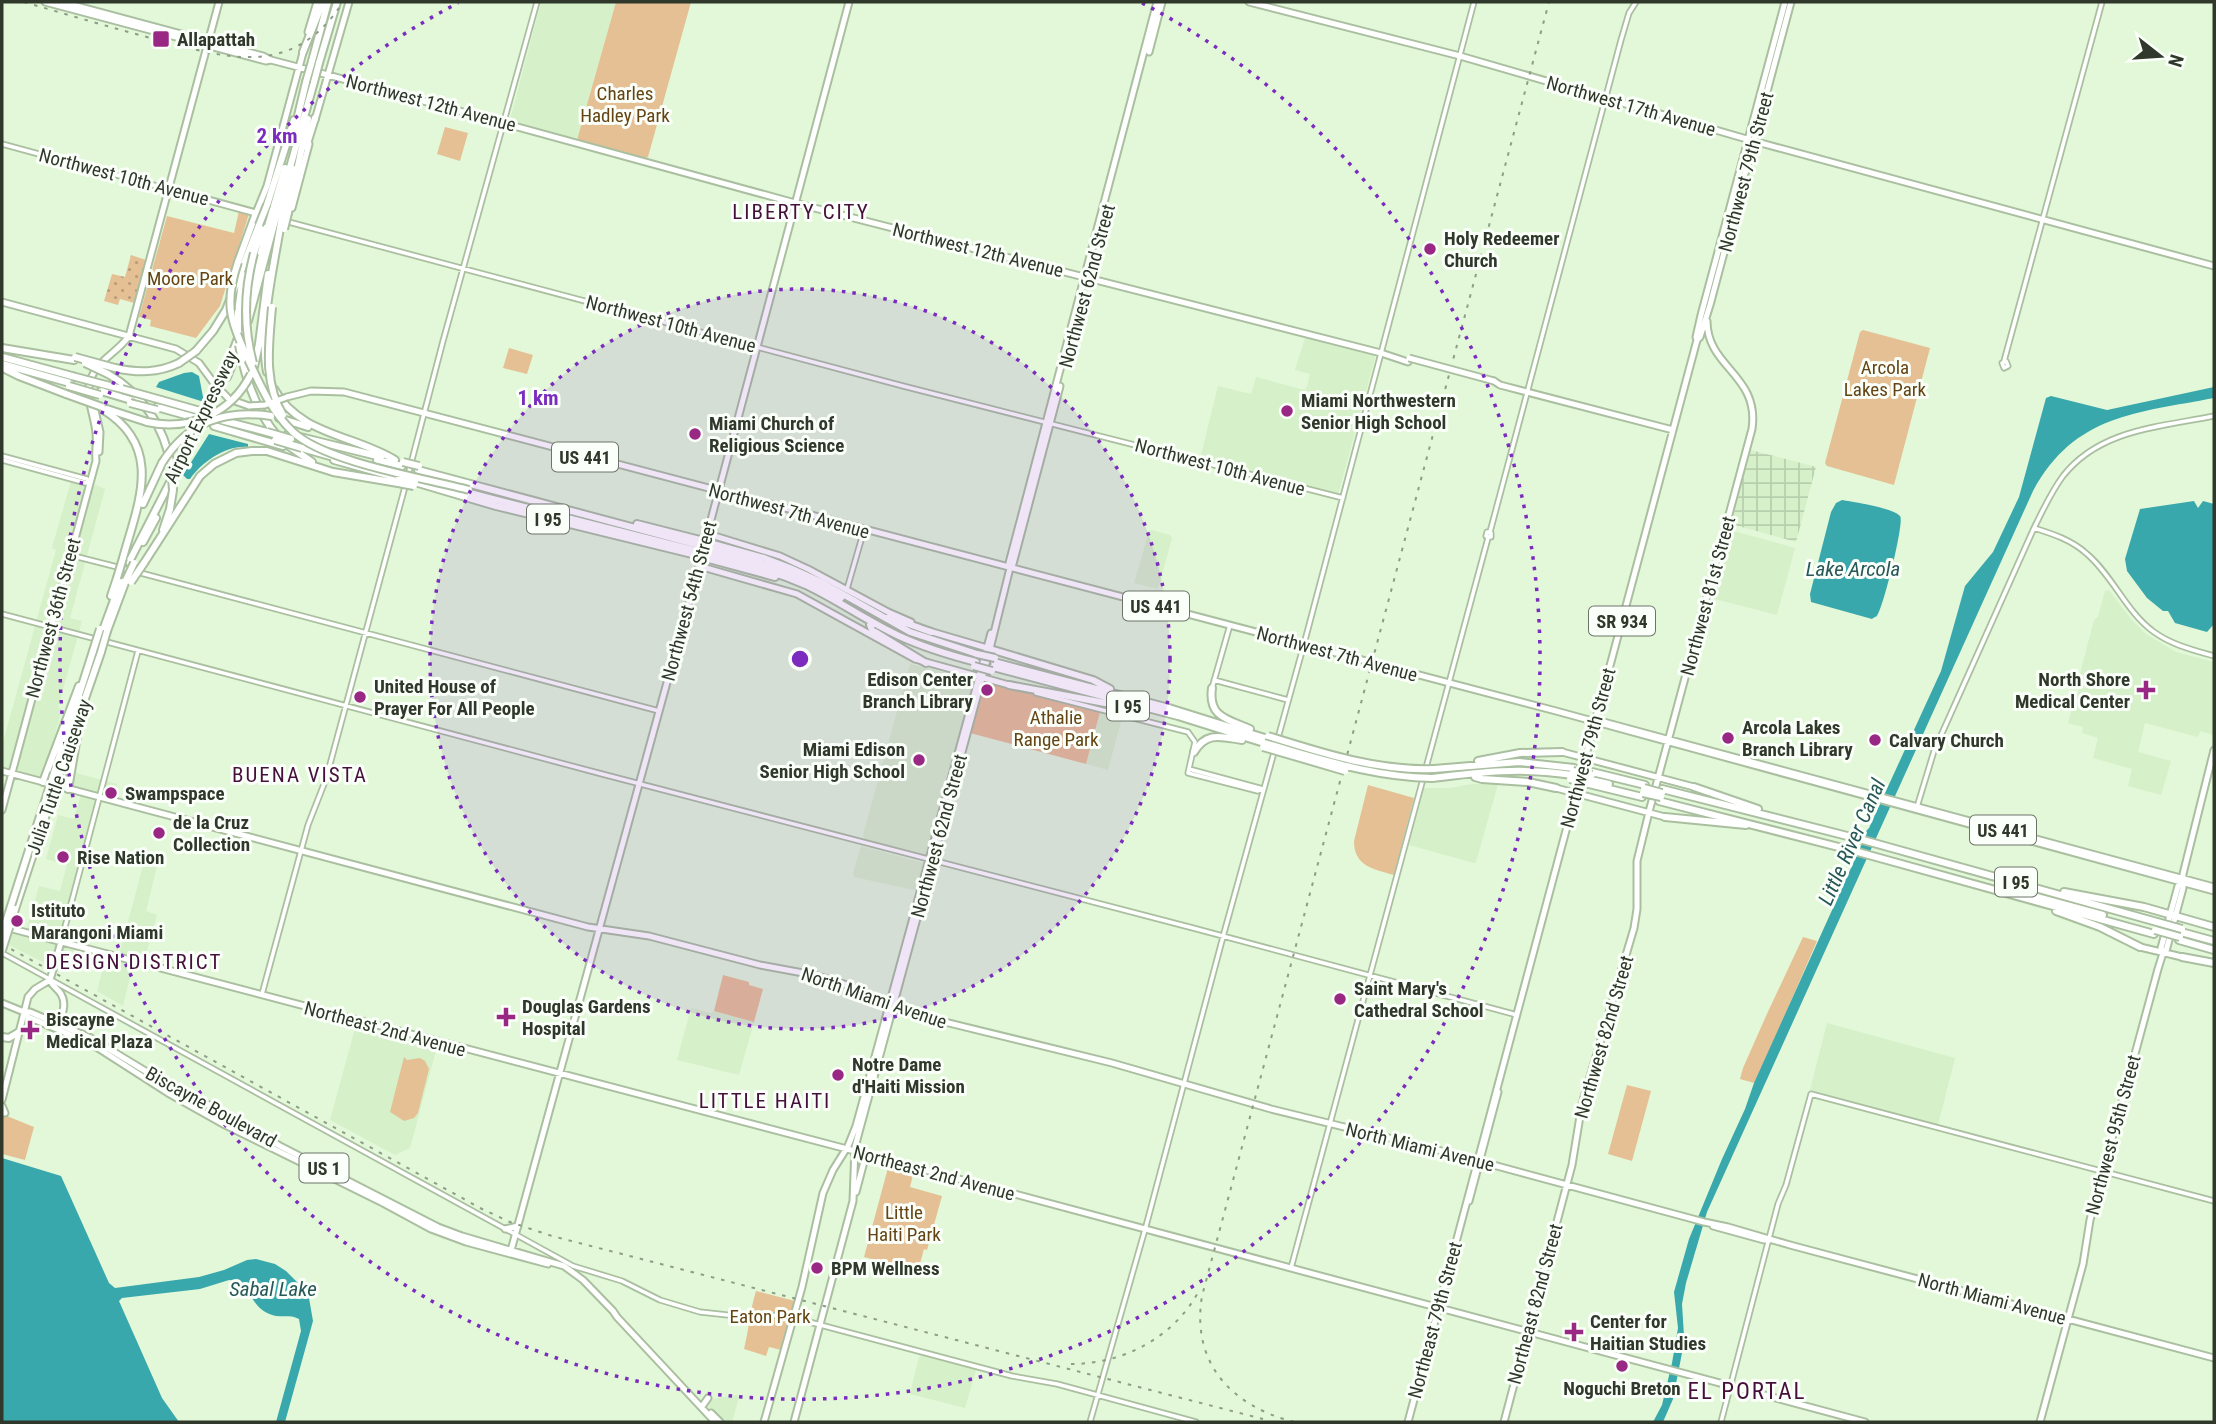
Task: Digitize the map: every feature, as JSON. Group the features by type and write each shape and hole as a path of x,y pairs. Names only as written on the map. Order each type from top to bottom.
{"highway":[{"path":"303,52 323,2"},
{"path":"316,62 328,2"},
{"path":"2,364 19,376 147,422 180,424 209,416 232,400 251,373 258,351 268,276 271,227 310,82 337,2"},
{"path":"307,94 304,120 271,227 272,307 268,364 271,388 281,412 298,433 334,452 619,531"},
{"path":"276,209 273,185 307,94"},
{"path":"290,202 310,108 307,94"},
{"path":"276,209 290,202 315,118"},
{"path":"257,213 230,290 231,317 265,394 290,429 313,446 358,462 659,538"},
{"path":"265,394 250,351 246,323 247,290 254,253 271,227"},
{"path":"2,348 116,368 150,371 166,369 196,351 213,331 226,310 253,240 271,227"},
{"path":"271,227 273,266 265,359 277,395 292,412 310,424 395,460"},
{"name":"Airport Expressway","path":"124,580 129,561 220,385 240,333 271,227"},
{"path":"253,240 237,312 242,360 256,402 278,436 308,460 350,475"},
{"path":"75,359 108,374 130,389 163,435 172,466 173,490 170,509 156,545"},
{"name":"I 95","path":"2,364 101,389 130,401 159,405 217,421 274,441 439,490 790,568 874,613 976,660 1242,740 1266,741 1378,766 1433,775 1475,777 1572,773 1661,795 1755,825 1860,846 2038,888 2156,928 2214,944"},
{"name":"I 95","path":"2,364 70,381"},
{"name":"I 95","path":"101,389 121,391 217,421 395,460 402,464"},
{"path":"102,408 131,436 142,466 141,496 129,561"},
{"path":"103,630 117,605 147,492 162,463 186,435 213,419 237,414 271,416 346,440"},
{"path":"290,436 418,468 659,538"},
{"path":"43,782 73,721 103,630 124,580 144,563 196,480 208,468 231,455 247,451 267,451 324,470 399,479"},
{"path":"415,482 619,531 659,538"},
{"name":"I 95","path":"659,538 711,551 796,585 907,644 1110,689 1255,731 1266,741 1365,775 1403,781 1433,775 1448,767 1519,762 1661,795 1765,814 2045,904 2156,928 2214,944"},
{"path":"711,551 816,590 897,635 933,649 976,660"},
{"path":"874,613 879,612 931,632"},
{"path":"870,625 872,630 926,663"},
{"path":"988,648 1105,684 1110,689"},
{"path":"68,789 73,721 96,651"},
{"name":"Julia Tuttle Causeway","path":"80,701 87,693 96,651"},
{"path":"993,664 1266,741"},
{"path":"1009,685 1116,703"},
{"path":"1212,688 1211,701 1217,713 1255,731"},
{"name":"Julia Tuttle Causeway","path":"2,934 73,721"},
{"path":"1194,752 1202,741 1209,737 1242,740"},
{"path":"1448,767 1520,753 1562,752"},
{"path":"1433,775 1505,770 1572,773"},
{"path":"1475,777 1528,782 1556,788"},
{"path":"1694,787 1758,809 1765,814"},
{"path":"1661,795 1860,846"},
{"path":"1665,817 1755,825"},
{"path":"1872,849 2156,928"},
{"name":"Julia Tuttle Causeway","path":"2,952 31,850"},
{"path":"2038,888 2173,914 2214,927"},
{"path":"2045,904 2140,947"},
{"path":"2182,957 2214,963"},
{"path":"2,1037 9,1038 19,1032"}],"main road":[{"name":"Northwest 12th Avenue","path":"45,2 268,57 299,68 795,203 1673,430"},
{"name":"Northwest 12th Avenue","path":"62,2 207,43"},
{"name":"Northwest 36th Street","path":"96,461 96,433 89,390 95,370 121,347 129,336 219,2"},
{"path":"257,213 267,186 317,2"},
{"path":"288,222 349,2"},
{"name":"Northwest 54th Street","path":"511,1252 708,534 849,2"},
{"name":"Northwest 62nd Street","path":"891,1007 1013,564 1159,2"},
{"name":"Northwest 17th Avenue","path":"1249,2 1460,56 1751,140 2214,266"},
{"name":"Northwest 79th Street","path":"1478,1161 1673,430 1707,314 1785,2"},
{"name":"Northwest 79th Street","path":"1698,340 1696,337 1791,2"},
{"name":"Northwest 10th Avenue","path":"168,189 257,213"},
{"name":"Northwest 7th Avenue","path":"2,302 173,348 187,354 201,365 228,398 249,406 265,405 311,391 335,391 1595,722 1600,721 2114,865 2182,880"},
{"name":"Northwest 81st Street","path":"1636,888 1637,861 1648,813 1753,423 1753,409 1748,391 1712,346 1707,329 1707,314"},
{"path":"118,333 121,347"},
{"name":"Northwest 36th Street","path":"2,810 96,461 100,441 92,396 96,376 105,361"},
{"path":"96,433 100,441"},
{"path":"708,534 779,556 931,632 988,648"},
{"path":"699,566 783,589 844,619 905,655 1009,685"},
{"path":"965,674 976,668 980,650 976,645"},
{"name":"Northwest 95th Street","path":"2040,1422 2084,1260 2089,1224 2163,953 2161,949 2173,914 2214,750"},
{"path":"1562,752 1694,787"},
{"name":"North Miami Avenue","path":"2,771 599,929 649,936 760,965 807,974 847,985 891,1007 1112,1063 1764,1240 2214,1358"},
{"path":"1638,811 1645,808 1649,802 1653,783 1648,775"},
{"path":"1556,788 1665,817"},
{"name":"Northwest 7th Avenue","path":"1916,809 2104,857 2214,889"},
{"path":"2089,858 2104,857"},
{"path":"2114,865 2118,863 2135,866"},
{"name":"Northwest 82nd Street","path":"1567,1185 1583,1100 1633,932 1637,909 1636,888"},
{"name":"Northeast 2nd Avenue","path":"2,927 855,1151 1865,1422"},
{"path":"59,1027 64,1002 61,993 53,987 50,980 61,942"},
{"path":"2140,947 2182,957"},
{"path":"2,1100 29,995 50,980"},
{"path":"39,986 53,987"},
{"name":"Biscayne Boulevard","path":"2,1003 24,1012 28,1017 91,1038 292,1152 438,1227 566,1271 617,1317 715,1422"},
{"path":"764,1422 802,1287 824,1193 856,1126 891,1007"},
{"path":"853,1201 855,1151 891,1007"},
{"name":"Biscayne Boulevard","path":"59,1027 240,1133 431,1229 453,1238 511,1252"},
{"name":"Northwest 79th Street","path":"1478,1161 1490,1125 1501,1074"},
{"path":"182,1101 188,1093"},
{"path":"1490,1125 1491,1105"},
{"path":"2,1106 5,1113 2,1112"},
{"path":"240,1133 245,1125"},
{"path":"855,1151 853,1147 856,1126"},
{"path":"282,1153 292,1152"},
{"path":"794,1422 866,1154"},
{"name":"Northeast 79th Street","path":"1408,1422 1478,1161"},
{"name":"Northeast 82nd Street","path":"1504,1422 1567,1185"},
{"path":"505,1229 518,1226"},
{"name":"Biscayne Boulevard","path":"693,1397 720,1422"},
{"path":"703,1405 708,1398"}],"street":[{"path":"262,996 308,825 321,795 537,2"},
{"path":"1090,1422 1304,644 1474,2"},
{"path":"1291,1268 1488,538 1492,536 1490,532 1625,23 1636,2"},
{"path":"2006,362 2102,2"},
{"name":"Northwest 10th Avenue","path":"2,144 168,189"},
{"name":"Northwest 10th Avenue","path":"257,213 756,347 1343,498"},
{"path":"1916,809 1934,751 2034,528 2062,477 2076,461 2120,435 2214,416"},
{"path":"2,458 87,479 90,482"},
{"path":"2034,528 2064,538 2089,555 2131,610 2155,633 2181,647 2214,656"},
{"path":"847,589 864,530"},
{"path":"70,555 659,711"},
{"path":"2,614 1517,1015"},
{"path":"1212,688 1230,625"},
{"path":"61,942 138,651"},
{"path":"1214,680 1288,700"},
{"path":"1009,685 1188,732 1194,739 1189,771 1258,791 1263,789"},
{"path":"2,952 566,1262 622,1281 670,1304 732,1317 779,1314 793,1317 1196,1422"},
{"path":"1721,1422 1811,1094 2214,1201"}],"shaded area":[{"path":"541,2 616,2 577,140 510,120"},
{"name":"Miami Northwestern Senior High School","path":"1305,338 1375,358 1338,495 1200,459 1218,386 1251,394 1256,377 1304,390 1310,374 1295,370"},
{"path":"1751,450 1816,467 1796,542 1731,524"},
{"path":"71,481 105,489 70,618 82,621 58,707 61,709 60,716 45,772 40,778 2,768 2,746 56,550 52,548"},
{"path":"1151,530 1172,538 1158,589 1134,583"},
{"path":"1730,530 1795,548 1777,615 1711,598"},
{"name":"North Shore Medical Center","path":"2109,590 2146,634 2176,652 2214,662 2213,735 2200,731 2198,737 2145,723 2138,752 2171,761 2161,795 2128,786 2132,769 2093,758 2098,738 2082,733 2083,727 2068,723 2080,686 2077,685 2094,620 2098,617 2105,591"},
{"name":"Miami Edison Senior High School","path":"910,664 974,682 929,853 926,855 864,839 863,835"},
{"path":"1100,712 1122,718 1108,770 1086,764"},
{"path":"76,773 117,784 113,798 98,795 59,944 74,949 71,961 56,958 53,967 9,945 13,932 25,935 39,886 60,891 67,865 46,859 58,815 74,819 82,791 72,788"},
{"path":"1472,784 1498,784 1476,862 1409,845 1424,788 1450,788"},
{"path":"861,846 924,863 918,891 854,877"},
{"path":"144,862 157,866 146,911 157,915 144,962 134,960 123,1006 97,991 106,957 118,959"},
{"path":"691,1008 754,1022 739,1075 677,1060"},
{"path":"1827,1023 1955,1058 1938,1125 1810,1090"},
{"path":"356,1025 437,1047 410,1148 395,1155 330,1120"},
{"path":"923,1355 976,1370 965,1408 910,1394 919,1357"},
{"path":"737,1395 739,1397 732,1422 722,1421 706,1405 708,1400"}],"green space":[{"name":"Charles Hadley Park","path":"616,2 691,2 646,158 577,140"},
{"path":"445,127 468,133 460,161 437,154"},
{"name":"Moore Park","path":"239,211 249,214 220,306 196,338 150,326 151,320 139,317 167,216 234,233"},
{"path":"131,255 146,260 134,303 120,299 118,305 104,301 112,274 125,277"},
{"name":"Arcola Lakes Park","path":"1863,330 1930,348 1894,485 1827,466 1825,463 1860,332"},
{"path":"509,348 533,355 527,374 503,368"},
{"name":"Athalie Range Park","path":"985,682 1100,712 1086,764 970,733"},
{"path":"1368,785 1414,798 1394,875 1366,865 1357,856 1354,841"},
{"path":"1803,937 1817,941 1758,1077 1754,1083 1740,1079 1766,1016"},
{"path":"723,975 763,989 754,1022 714,1011"},
{"path":"404,1057 407,1060 420,1058 429,1069 418,1113 414,1118 404,1121 390,1112"},
{"path":"1627,1085 1651,1091 1632,1161 1608,1154"},
{"path":"2,1114 34,1127 25,1160 2,1154"},
{"name":"Little Haiti Park","path":"889,1164 914,1171 910,1187 942,1196 927,1250 924,1249 918,1271 864,1257"},
{"name":"Eaton Park","path":"756,1291 795,1301 781,1350 769,1347 766,1356 744,1349"}],"water":[{"path":"192,372 199,376 204,402 156,387 159,382"},
{"path":"2214,387 2214,398 2134,414 2110,421 2088,432 2068,446 2033,491 1707,1212 1682,1304 1684,1336 1673,1399 1663,1422 1653,1422 1662,1405 1672,1363 1678,1328 1674,1292 1689,1239 1754,1083 1865,837 1864,833 1869,828 1941,671 1965,586 1993,552 2019,497 2046,398 2051,396 2107,410"},
{"path":"209,434 248,444 248,447 231,449 215,456 187,479 183,475"},
{"name":"Lake Arcola","path":"1842,500 1882,508 1900,516 1897,548 1888,583 1880,610 1872,619 1811,602 1810,594 1831,512 1836,503"},
{"path":"2194,501 2198,508 2203,501 2214,504 2214,624 2207,632 2175,623 2168,611 2163,611 2147,598 2127,571 2125,559 2140,509"},
{"name":"Sabal Lake","path":"2,1158 61,1176 109,1283 115,1288 199,1277 256,1259 275,1264 286,1271 309,1298 313,1321 285,1422 276,1422 301,1331 299,1319 265,1312 256,1304 244,1284 229,1280 200,1289 122,1298 119,1301 162,1398 179,1422 2,1422"}],"railway":[{"path":"24,2 202,51 254,57 278,54 301,44 323,27 343,2"},
{"path":"1294,1422 1252,1405 1235,1393 1221,1378 1210,1362 1203,1342 1200,1320 1202,1296 1549,2"},
{"path":"2,944 510,1222 552,1236 1263,1419"},
{"path":"1071,1364 1110,1359 1146,1344 1177,1321 1200,1289"}],"place":[{"name":"Allapattah","path":"161,39"},
{"name":"Holy Redeemer Church","path":"1430,249"},
{"name":"Miami Northwestern Senior High School","path":"1287,411"},
{"name":"Miami Church of Religious Science","path":"695,434"},
{"name":"Edison Center Branch Library","path":"987,690"},
{"name":"North Shore Medical Center","path":"2146,690"},
{"name":"United House of Prayer For All People","path":"360,697"},
{"name":"Arcola Lakes Branch Library","path":"1728,738"},
{"name":"Calvary Church","path":"1875,740"},
{"name":"Miami Edison Senior High School","path":"919,760"},
{"name":"Swampspace","path":"111,793"},
{"name":"de la Cruz Collection","path":"159,833"},
{"name":"Rise Nation","path":"63,857"},
{"name":"Istituto Marangoni Miami","path":"17,921"},
{"name":"Saint Mary's Cathedral School","path":"1340,999"},
{"name":"Douglas Gardens Hospital","path":"506,1017"},
{"name":"Biscayne Medical Plaza","path":"30,1030"},
{"name":"Notre Dame d'Haiti Mission","path":"838,1075"},
{"name":"BPM Wellness","path":"817,1268"},
{"name":"Center for Haitian Studies","path":"1574,1332"},
{"name":"Noguchi Breton","path":"1622,1366"}],"district":[{"name":"LIBERTY CITY","path":"801,212"},
{"name":"BUENA VISTA","path":"300,775"},
{"name":"DESIGN DISTRICT","path":"134,962"},
{"name":"LITTLE HAITI","path":"765,1101"},
{"name":"EL PORTAL","path":"1747,1391"}],"water label":[{"name":"Little River Canal","path":"1852,842"}]}
